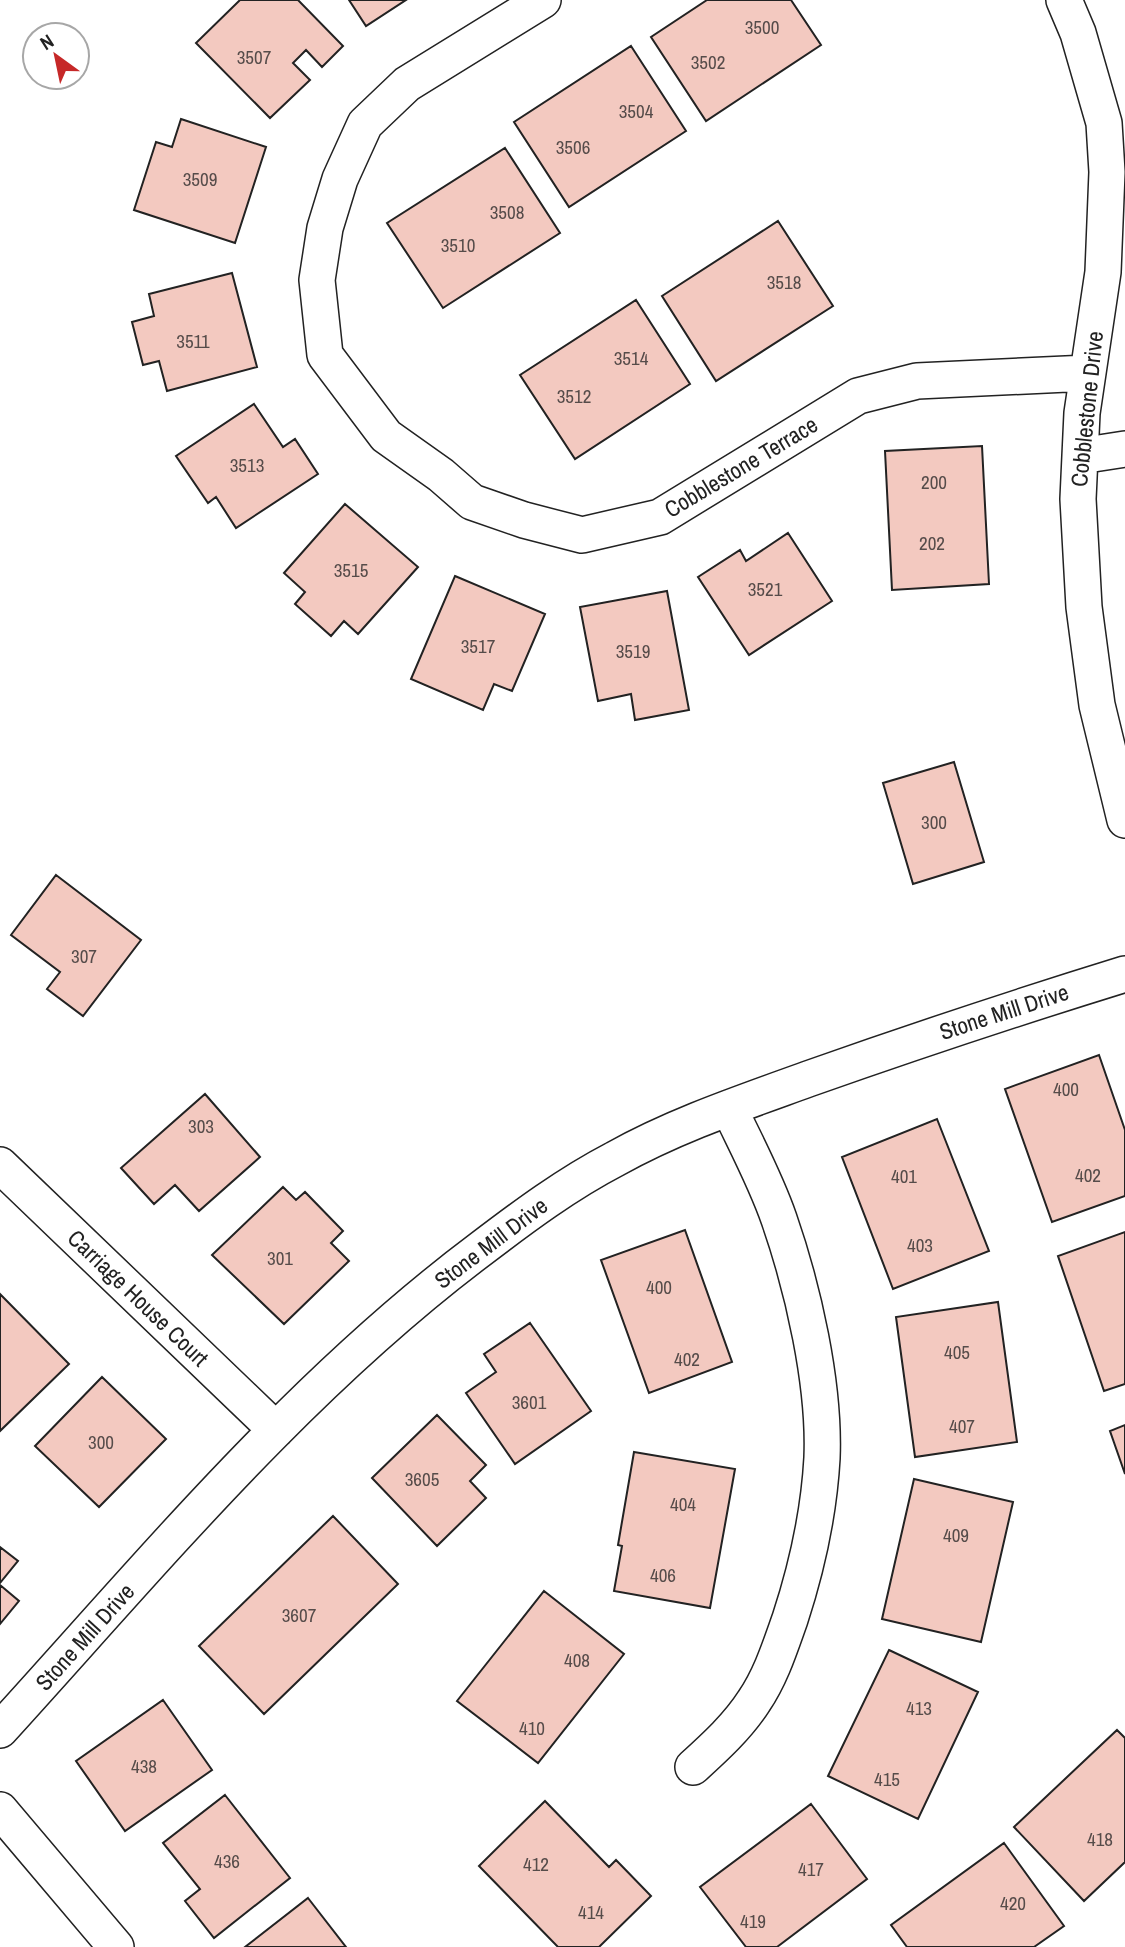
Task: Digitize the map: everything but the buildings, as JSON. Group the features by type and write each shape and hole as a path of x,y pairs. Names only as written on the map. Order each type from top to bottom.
{"street":[{"name":"Cobblestone Terrace","path":"543,0 407,84 365,124 341,179 329,216 317,280 325,355 386,436 441,475 472,502 524,520 582,535 660,517 858,397 916,381 1088,373"},
{"name":"Cobblestone Drive","path":"1063,0 1112,98 1104,123 1116,170 1082,413 1078,499 1084,607 1097,705 1125,820"},
{"path":"1080,456 1125,449"},
{"name":"Stone Mill Drive","path":"0,1730 220,1488 347,1360 433,1285 540,1204 615,1158 696,1120 941,1031 1125,974"},
{"path":"693,1767 723,1740 754,1701 777,1657 799,1591 810,1544 822,1458 821,1410 806,1313 779,1218 729,1108"},
{"name":"Carriage House Court","path":"0,1165 276,1430"},
{"path":"0,1811 116,1947"}]}
